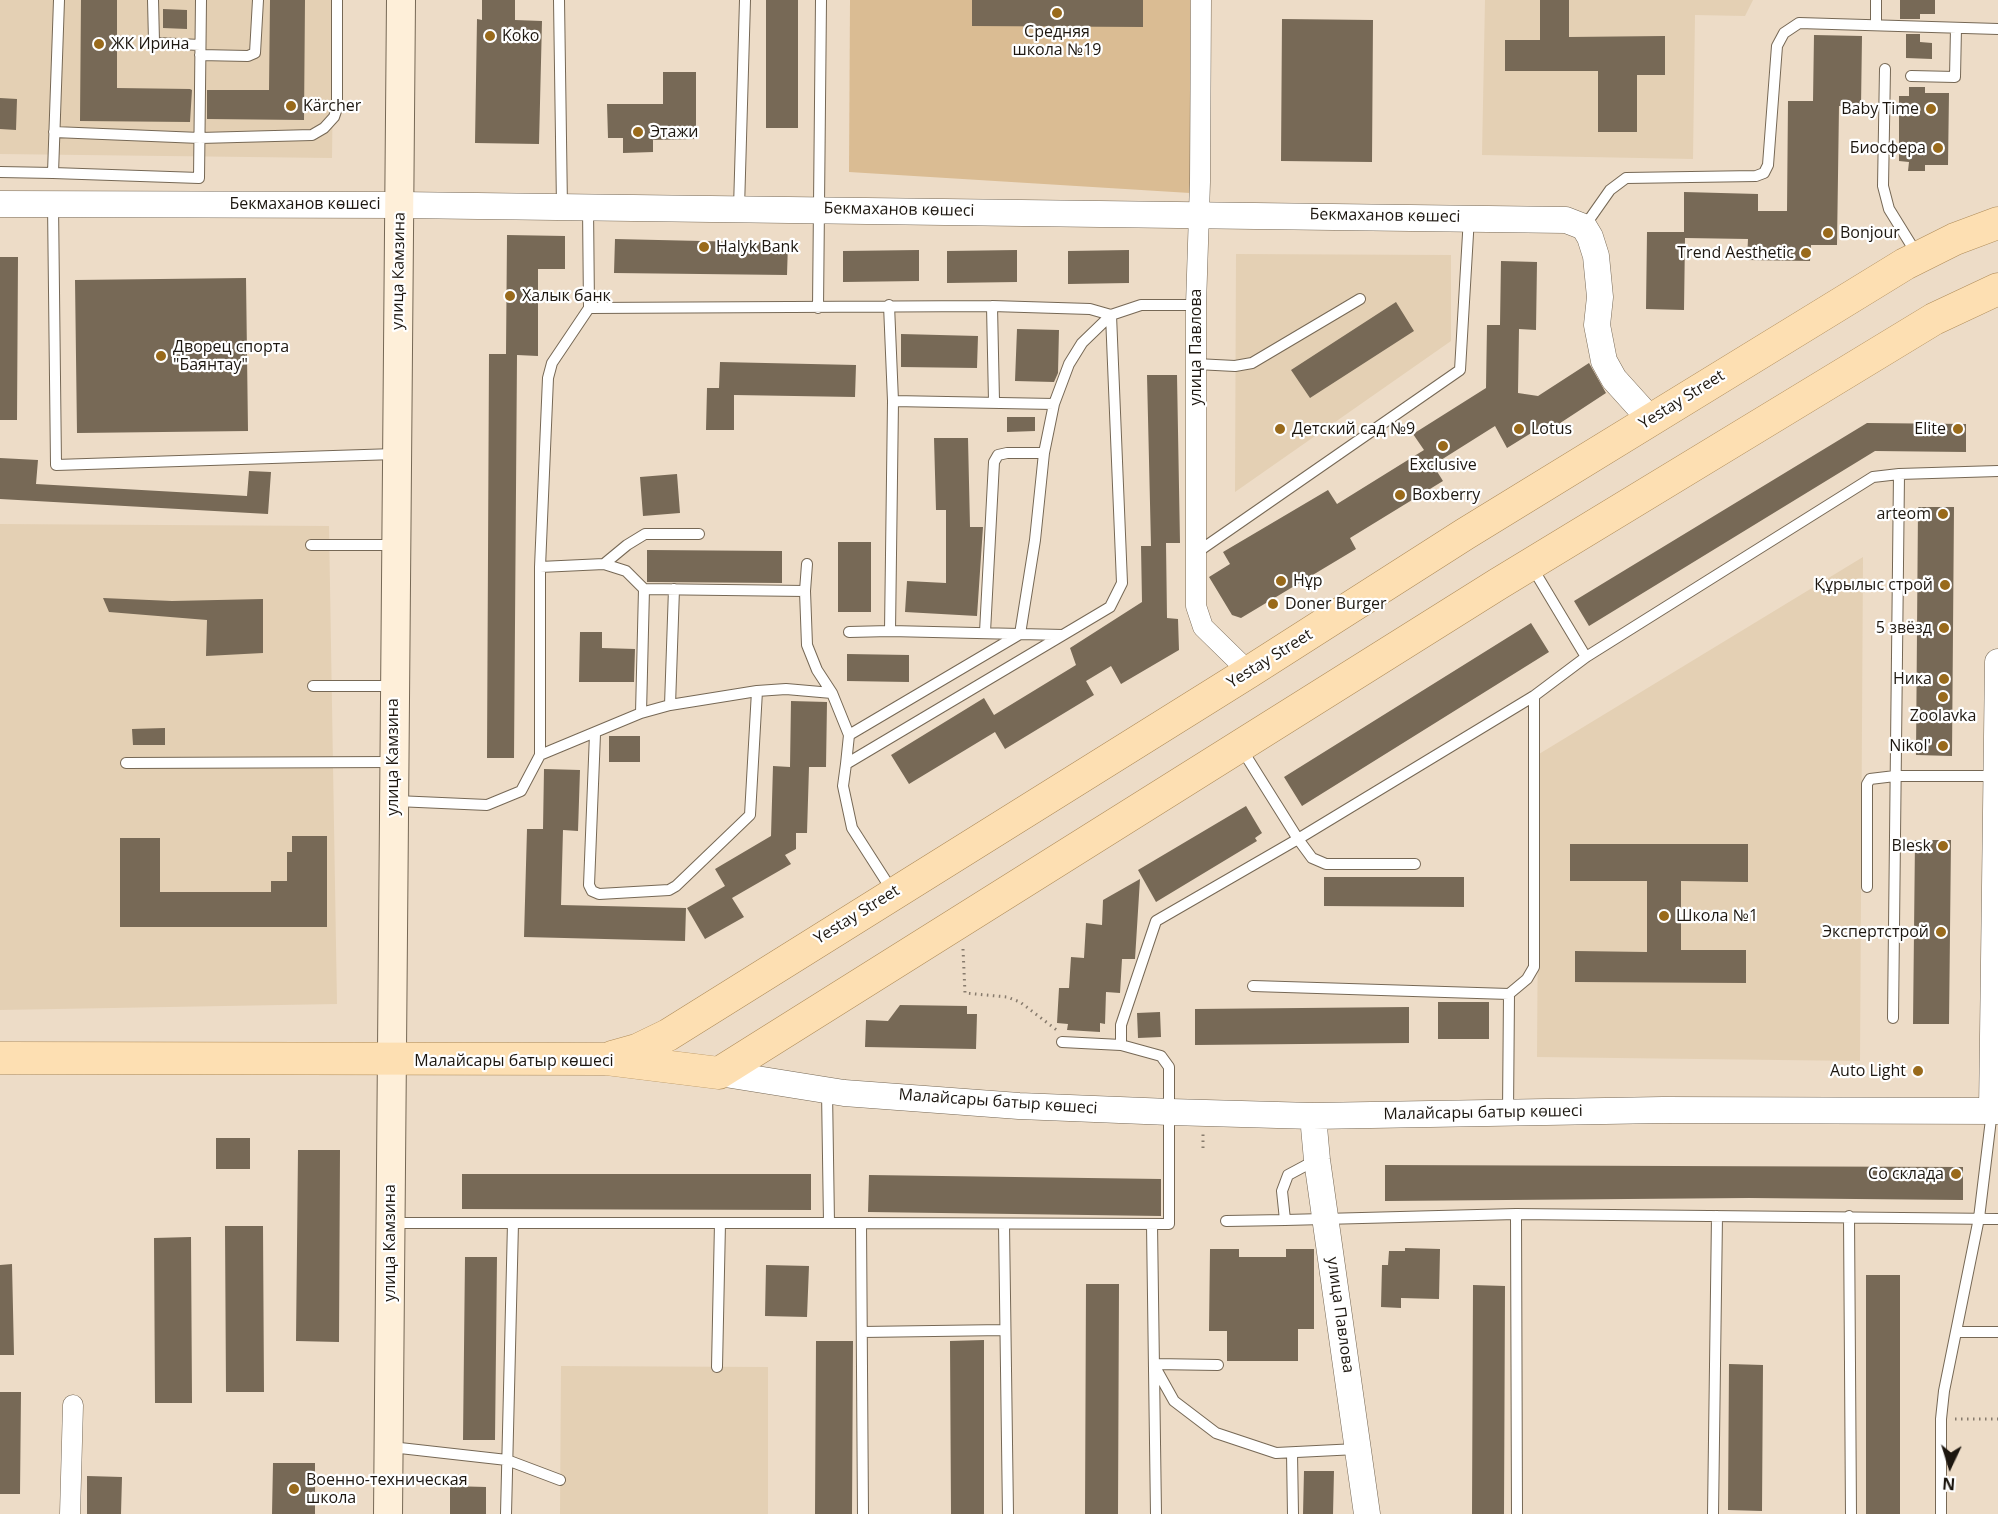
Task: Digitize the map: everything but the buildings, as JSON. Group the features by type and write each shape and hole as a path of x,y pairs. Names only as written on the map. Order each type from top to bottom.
{"main road":[{"name":"улица Камзина","path":"388,1514 395,454 401,0"},
{"name":"Yestay Street","path":"606,1059 637,1050 660,1039 1650,420 1918,257 1998,223"},
{"path":"719,1073 1530,564 1934,318 1998,289"},
{"name":"Малайсары батыр көшесі","path":"0,1058 606,1059 719,1073"}],"street":[{"name":"улица Павлова","path":"1201,0 1200,213 1196,304 1197,615 1211,635 1250,672"},
{"name":"Бекмаханов көшесі","path":"0,204 53,204 199,191 400,205 1469,217 1566,220 1584,227"},
{"path":"1584,227 1590,237 1599,275 1597,325 1604,361 1614,380 1650,420"},
{"path":"1995,1111 1998,662"},
{"name":"Малайсары батыр көшесі","path":"719,1073 827,1091 1019,1106 1170,1112 1313,1116 1508,1112 1995,1111"},
{"name":"улица Павлова","path":"1313,1116 1317,1160 1360,1449 1367,1514"},
{"path":"70,1514 73,1405"}],"lane":[{"path":"53,173 59,0"},
{"path":"153,0 154,41 157,43 248,56 255,53 258,0"},
{"path":"0,172 53,173 199,191 201,0"},
{"path":"54,132 200,138 312,135 324,128 334,117 337,108 337,0"},
{"path":"559,0 562,207"},
{"path":"739,208 745,0"},
{"path":"818,308 821,0"},
{"path":"1876,0 1876,25"},
{"path":"1584,227 1610,190 1626,178 1756,177 1764,173 1768,165 1777,46 1784,33 1799,23 1998,29"},
{"path":"1911,76 1955,77 1956,28"},
{"path":"1884,69 1883,186 1889,209 1918,257"},
{"path":"53,204 56,465 395,454"},
{"path":"393,801 487,805 521,791 540,755 540,567 548,378 552,363 589,308 588,207"},
{"path":"1196,553 1460,369 1469,217"},
{"path":"1196,364 1235,366 1252,363 1360,299"},
{"path":"1020,634 1035,540 1044,453 1054,404 1069,364 1082,343 1111,315 1142,305 1196,304"},
{"path":"889,305 893,401 890,631"},
{"path":"589,308 992,306 1090,309 1111,315"},
{"path":"992,306 994,401"},
{"path":"846,764 1110,607 1122,583 1111,315"},
{"path":"893,401 994,401 1054,404"},
{"path":"986,632 994,462 998,455 1007,453 1044,453"},
{"path":"1121,1046 1121,1025 1156,921 1298,839 1534,696 1586,657 1873,477 1998,471"},
{"path":"1893,1017 1899,474"},
{"path":"604,564 645,534 699,534"},
{"path":"310,544 395,545"},
{"path":"540,567 604,564 626,571 644,589 805,591"},
{"path":"807,564 805,591 807,645 817,669 832,693 849,735 843,786 852,828 893,892"},
{"path":"1530,564 1586,657"},
{"path":"641,713 644,589"},
{"path":"670,705 674,589"},
{"path":"849,632 986,632 1063,635"},
{"path":"849,735 1020,634"},
{"path":"313,686 394,686"},
{"path":"540,755 641,713 670,705 757,691 786,689 832,693"},
{"path":"595,734 589,885 592,891 599,894 669,890 676,886 750,815 757,691"},
{"path":"1252,986 1509,993 1527,979 1534,967 1534,696"},
{"path":"1239,745 1312,858 1326,864 1415,864"},
{"path":"126,763 393,762"},
{"path":"1867,887 1868,783 1874,776 1895,776 1997,792"},
{"path":"1508,1112 1509,993"},
{"path":"390,1223 1169,1224 1171,1080 1166,1060 1161,1056 1121,1046 1067,1042"},
{"path":"827,1091 829,1223"},
{"path":"1941,1514 1941,1419 1979,1218 1995,1111"},
{"path":"1285,1220 1282,1191 1288,1175 1317,1160"},
{"path":"1226,1221 1516,1214 1998,1219"},
{"path":"1516,1214 1517,1514"},
{"path":"1713,1514 1717,1216"},
{"path":"1849,1216 1851,1514"},
{"path":"506,1514 513,1223"},
{"path":"717,1367 720,1223"},
{"path":"861,1223 863,1514"},
{"path":"1004,1224 1008,1514"},
{"path":"1152,1224 1156,1514"},
{"path":"862,1332 1005,1330"},
{"path":"1957,1332 1998,1332"},
{"path":"1154,1364 1218,1365"},
{"path":"1154,1364 1174,1401 1216,1433 1276,1454 1360,1449"},
{"path":"389,1447 507,1460 560,1480"},
{"path":"1292,1453 1293,1514"}],"path":[{"path":"963,949 965,993 1007,997 1020,1002 1031,1008 1067,1042"},
{"path":"1941,1419 1998,1419"}],"shaded area":[{"path":"0,0 334,0 332,158 0,154"},
{"path":"850,0 1190,0 1190,193 849,172"},
{"path":"1485,0 1753,0 1745,16 1695,15 1693,159 1482,155"},
{"name":"Детский сад №9","path":"1236,254 1451,255 1451,341 1235,492"},
{"path":"0,524 329,526 337,1004 0,1010"},
{"path":"1863,557 1860,1061 1537,1057 1539,754"},
{"path":"561,1366 768,1367 768,1514 560,1514"}],"place":[{"name":"Средняя школа №19","path":"1057,13"},
{"name":"Koko","path":"490,36"},
{"name":"ЖК Ирина","path":"99,44"},
{"name":"Kärcher","path":"291,106"},
{"name":"Baby Time","path":"1931,109"},
{"name":"Этажи","path":"638,132"},
{"name":"Биосфера","path":"1938,148"},
{"name":"Bonjour","path":"1828,233"},
{"name":"Halyk Bank","path":"704,247"},
{"name":"Trend Aesthetic","path":"1806,253"},
{"name":"Халык банк","path":"510,296"},
{"name":"Дворец спорта \"Баянтау\"","path":"161,356"},
{"name":"Детский сад №9","path":"1280,429"},
{"name":"Lotus","path":"1519,429"},
{"name":"Elite","path":"1958,429"},
{"name":"Exclusive","path":"1443,446"},
{"name":"Boxberry","path":"1400,495"},
{"name":"arteom","path":"1943,514"},
{"name":"Нұр","path":"1281,581"},
{"name":"Құрылыс строй","path":"1945,585"},
{"name":"Doner Burger","path":"1273,604"},
{"name":"5 звёзд","path":"1944,628"},
{"name":"Ника","path":"1944,679"},
{"name":"Zoolavka","path":"1943,697"},
{"name":"Nikol'","path":"1943,746"},
{"name":"Blesk","path":"1943,846"},
{"name":"Школа №1","path":"1664,916"},
{"name":"Экспертстрой","path":"1941,932"},
{"name":"Auto Light","path":"1918,1071"},
{"name":"Со склада","path":"1956,1174"},
{"name":"Военно-техническая школа","path":"294,1489"}]}
